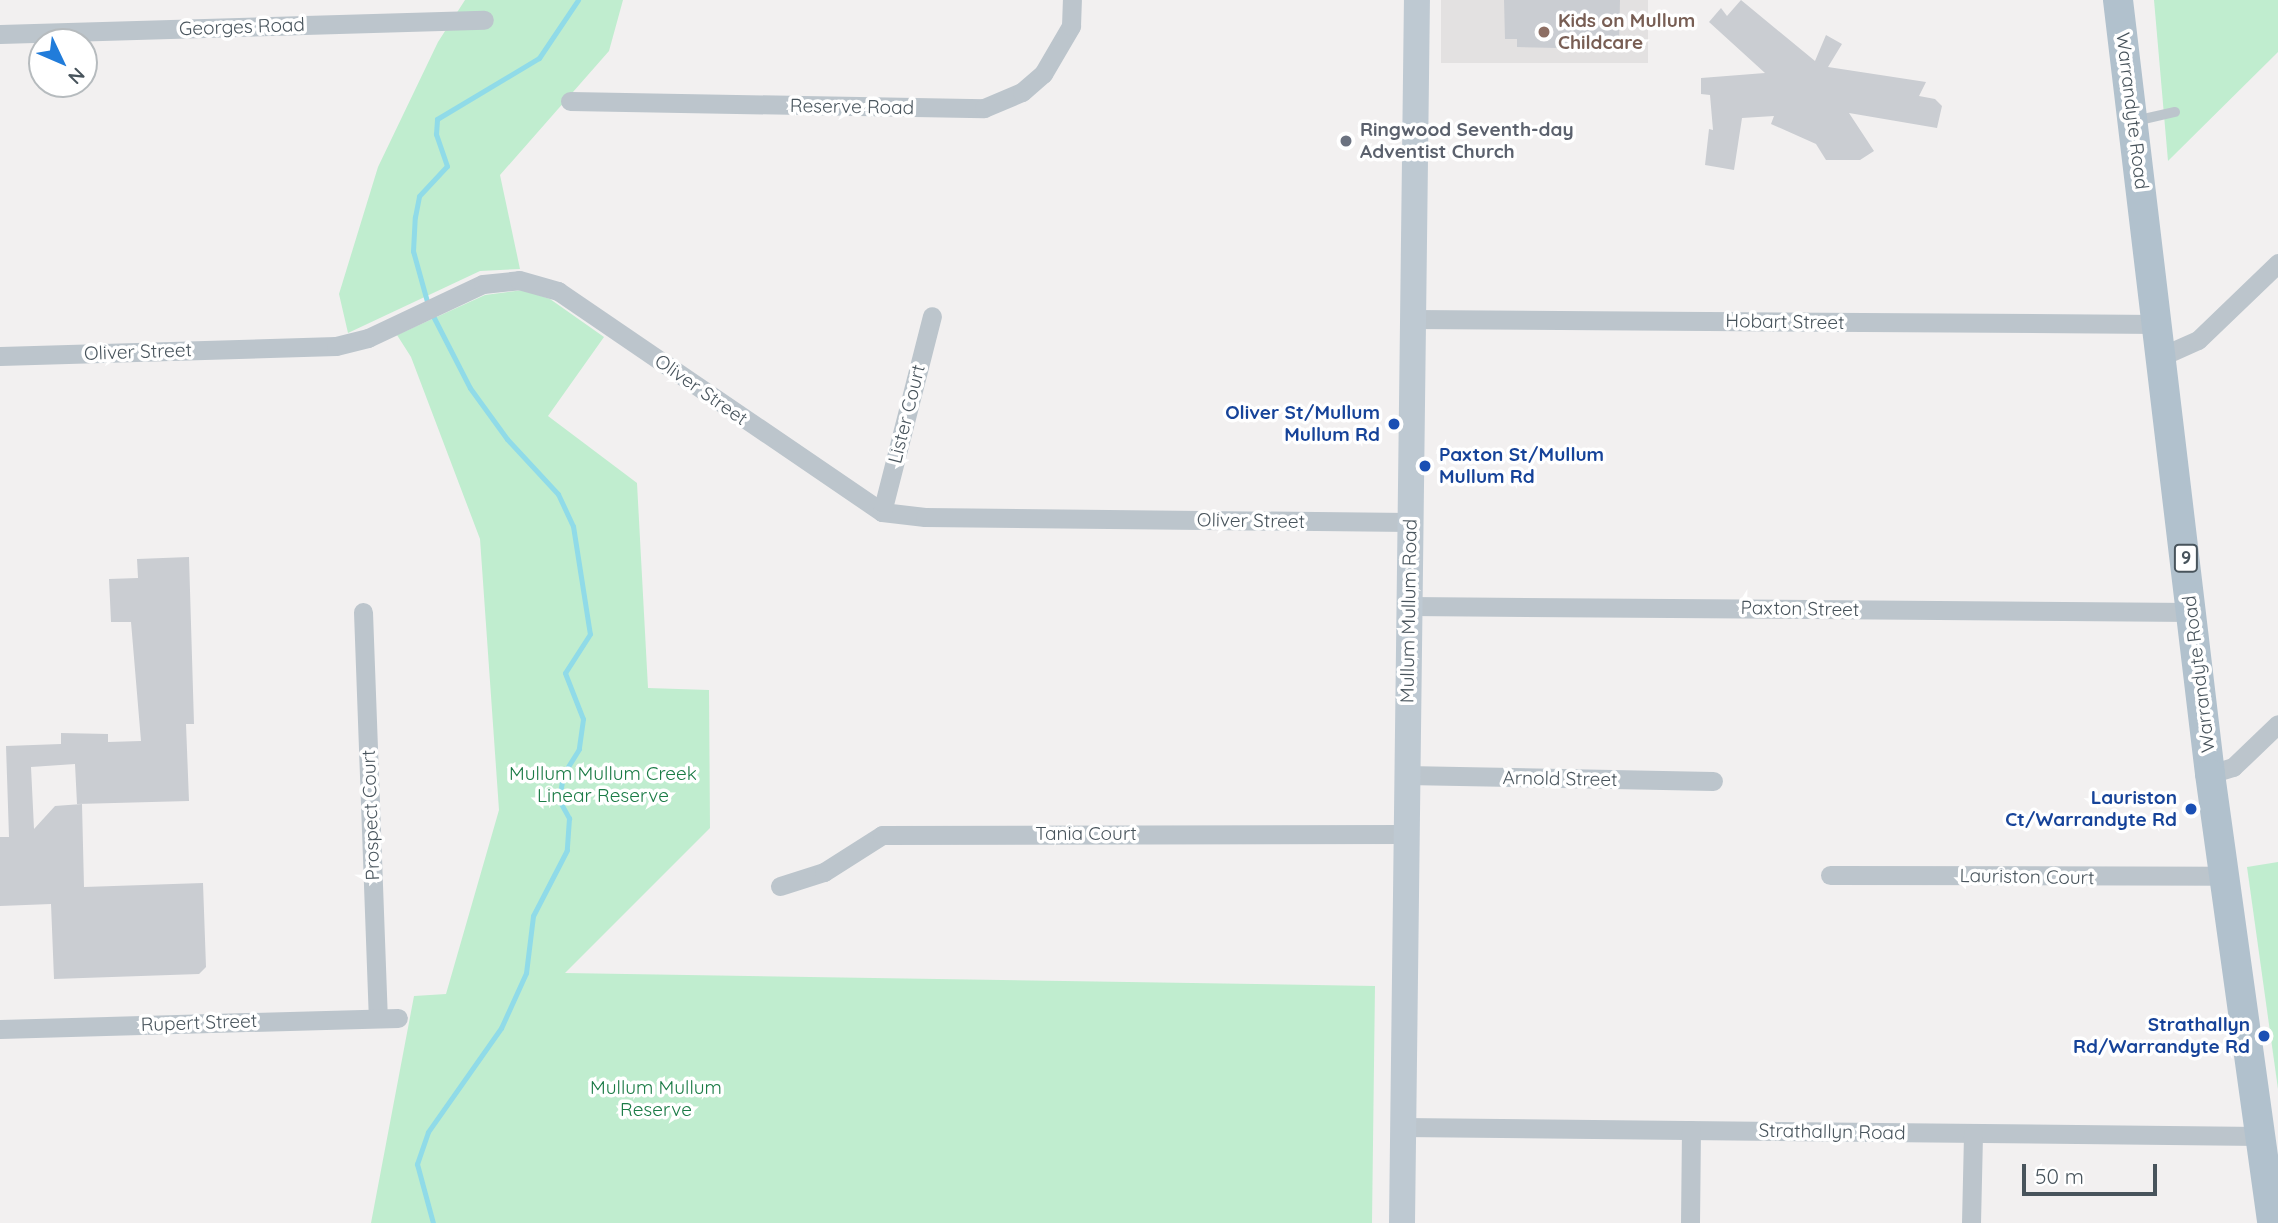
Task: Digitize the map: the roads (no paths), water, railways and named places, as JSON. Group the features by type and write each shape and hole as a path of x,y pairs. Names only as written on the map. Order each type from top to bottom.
{"main road":[{"name":"Warrandyte Road","path":"2118,0 2210,774 2272,1223"}],"street":[{"name":"Reserve Road","path":"570,101 984,108 1022,92 1043,74 1070,26 1072,0"},
{"name":"Mullum Mullum Road","path":"1402,1223 1417,0"},
{"name":"Georges Road","path":"0,34 484,20"},
{"path":"2162,356 2199,340 2278,262"},
{"name":"Oliver Street","path":"0,356 336,346 368,338 494,281 530,281 558,291 882,512 925,517 1410,522"},
{"name":"Lister Court","path":"882,512 932,316"},
{"name":"Hobart Street","path":"1412,319 2158,324"},
{"name":"Paxton Street","path":"1409,606 2192,612"},
{"name":"Prospect Court","path":"363,612 378,1017"},
{"path":"2210,774 2233,767 2278,724"},
{"name":"Arnold Street","path":"1406,775 1713,781"},
{"name":"Tania Court","path":"780,886 824,872 882,835 1405,834"},
{"name":"Lauriston Court","path":"1830,875 2224,876"},
{"name":"Rupert Street","path":"0,1029 398,1017"},
{"name":"Strathallyn Road","path":"1403,1127 2260,1136"},
{"path":"1690,1223 1691,1130"},
{"path":"1970,1223 1973,1133"}],"lane":[{"path":"2134,121 2175,112"}],"waterway":[{"path":"428,305 413,251 419,196 447,166 436,134 437,119 539,58 578,0"},
{"path":"432,314 470,388 507,439 558,494 573,526 590,634 565,673 583,719 579,749 563,775 559,800 569,818 567,850 533,916 526,973 501,1028 428,1132 417,1164 433,1223"}],"place":[{"name":"Kids on Mullum Childcare","path":"1544,32"},
{"name":"Ringwood Seventh-day Adventist Church","path":"1346,141"},
{"name":"Oliver St/Mullum Mullum Rd","path":"1394,424"},
{"name":"Paxton St/Mullum Mullum Rd","path":"1425,466"},
{"name":"Lauriston Ct/Warrandyte Rd","path":"2191,809"},
{"name":"Strathallyn Rd/Warrandyte Rd","path":"2264,1036"}],"park label":[{"name":"Mullum Mullum Creek Linear Reserve","path":"603,785"},
{"name":"Mullum Mullum Reserve","path":"656,1099"}]}
